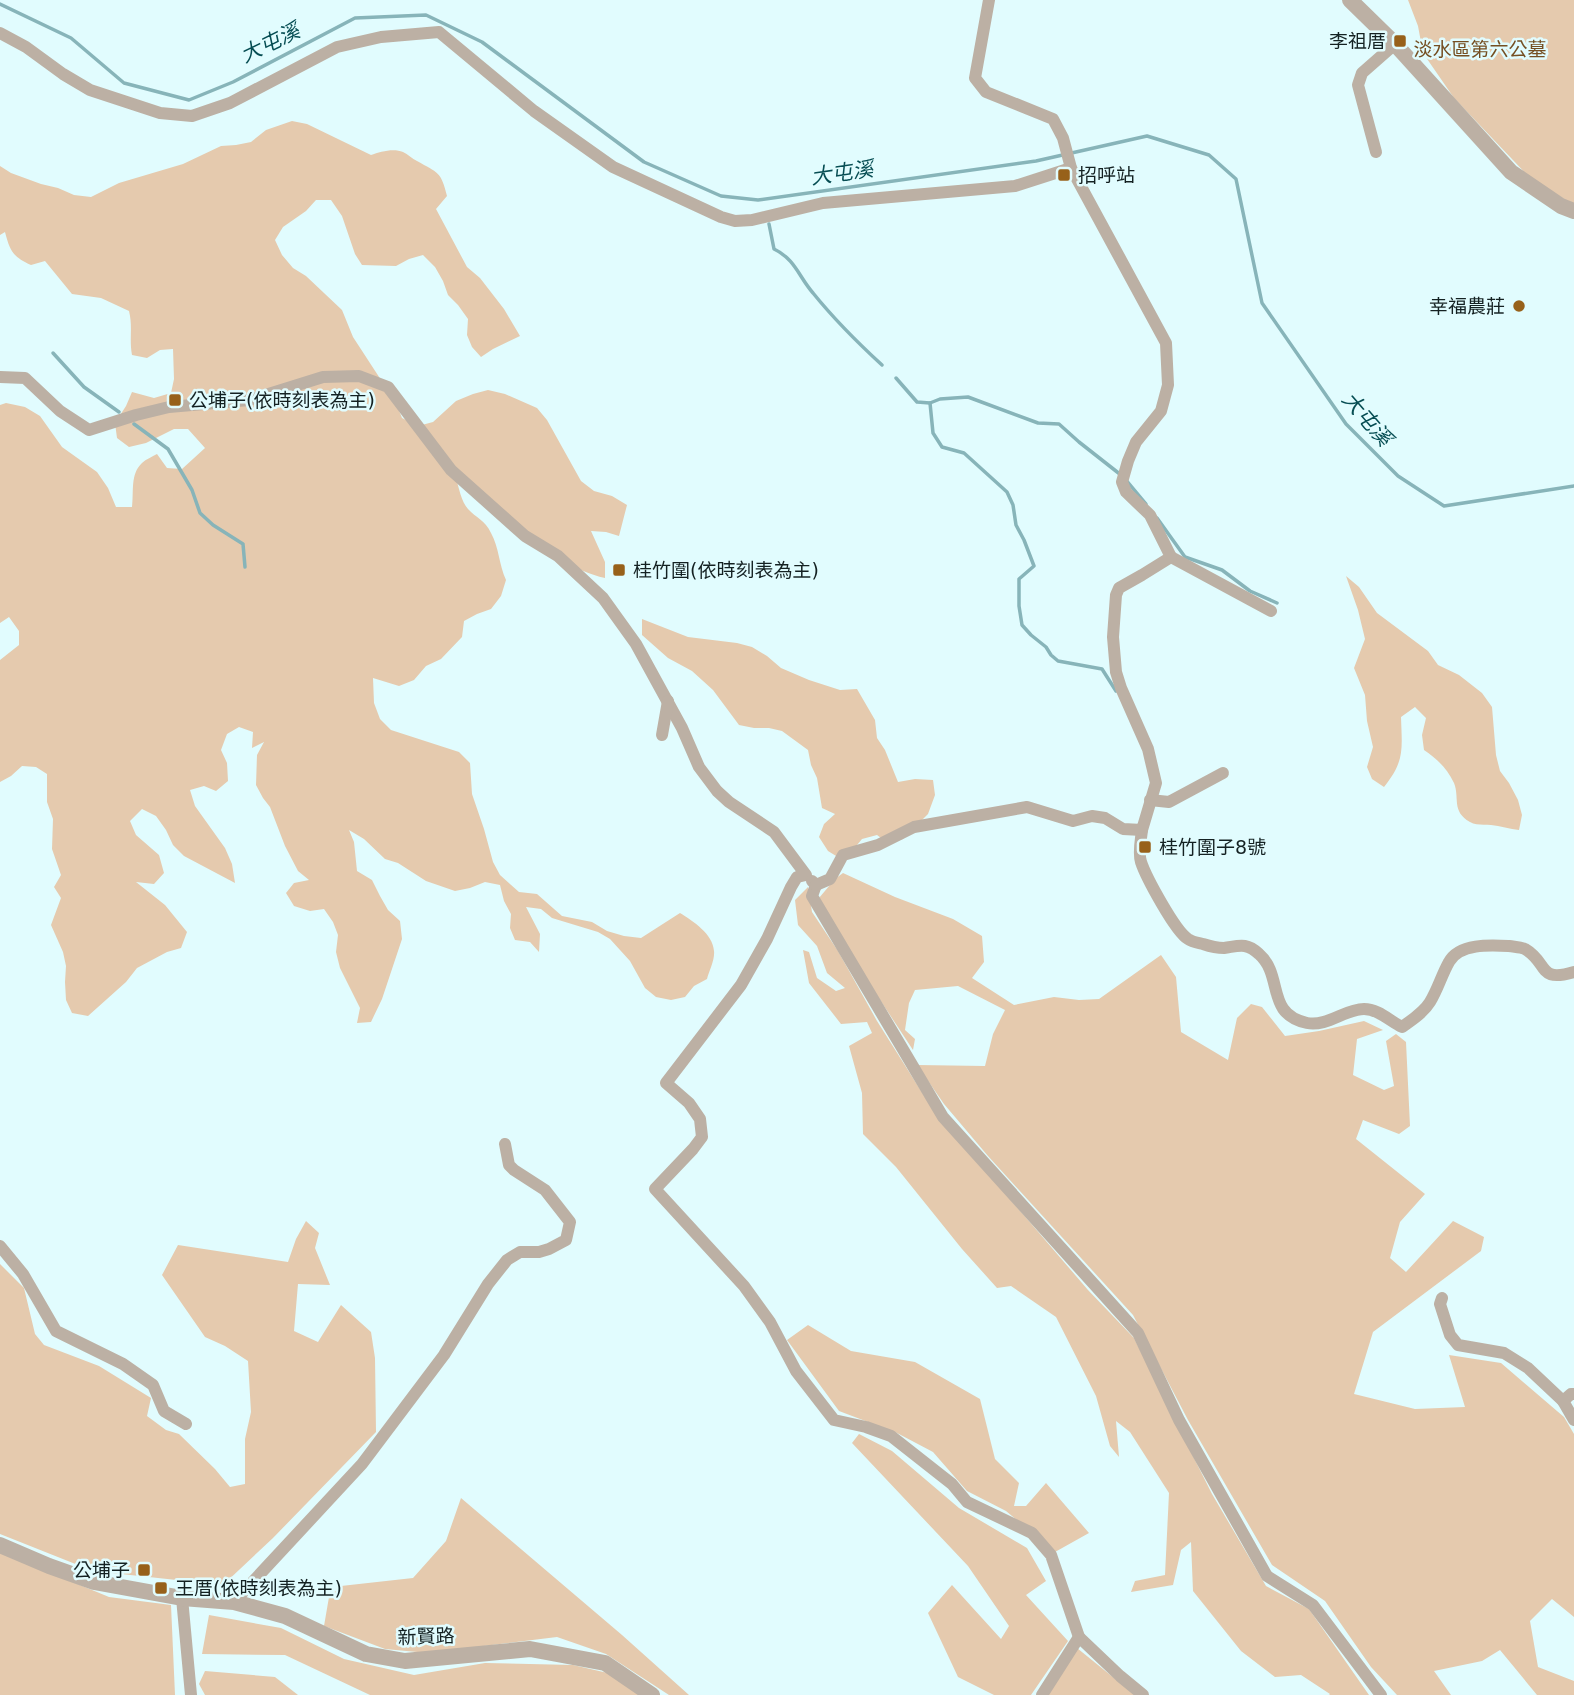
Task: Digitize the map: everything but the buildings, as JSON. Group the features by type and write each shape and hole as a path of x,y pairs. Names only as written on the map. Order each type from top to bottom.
{"street":[{"path":"989,0 975,78 986,92 1053,119 1063,138 1070,165 1166,343 1168,385 1161,411 1136,442 1123,476 1126,492 1150,515 1171,557 1271,611"},
{"path":"1350,0 1395,44 1511,172 1561,206 1574,211"},
{"path":"0,33 90,90 160,113 192,116 230,103 337,47 381,37 439,32 534,111 612,166 735,221 751,220 823,203 1015,186 1070,165"},
{"path":"1376,152 1358,85 1362,73 1395,44"},
{"path":"0,377 25,378 60,411 89,430 169,407 249,400 323,377 359,376 388,387 451,470 525,536 558,556 603,597 635,644 682,727 699,767 729,802 774,832 816,885"},
{"path":"1171,557 1119,587 1116,595 1114,638 1116,672 1148,749 1156,783 1142,830 1140,860 1159,898 1188,939 1222,948 1247,946 1256,951 1267,961 1282,1008 1288,1015 1308,1023 1317,1023 1362,1009 1376,1011 1402,1027 1418,1016 1430,1002 1450,958 1471,947 1521,947 1551,975 1574,972"},
{"path":"662,735 667,701"},
{"path":"1150,800 1169,802 1223,773"},
{"path":"1142,830 1123,829 1105,818 1093,816 1073,821 1027,807 914,827 878,845 844,855 830,879 816,885 812,896 943,1117 1138,1333 1179,1420 1266,1576 1313,1605 1381,1695"},
{"path":"806,875 797,877 791,887 767,939 741,985 666,1083 689,1103 700,1119 702,1136 655,1189 744,1286 770,1322 796,1371 834,1420 891,1436 952,1484 967,1502 1032,1533 1051,1555 1079,1637 1143,1695"},
{"path":"234,1602 362,1464 444,1354 488,1284 507,1260 520,1252 539,1252 566,1240 570,1222 545,1190 509,1165 505,1144"},
{"path":"0,1246 23,1274 56,1331 123,1364 153,1385 164,1411 186,1424"},
{"path":"1442,1298 1440,1304 1450,1335 1458,1345 1504,1353 1528,1368 1568,1397 1574,1420"},
{"name":"新賢路","path":"0,1545 94,1582 181,1598 234,1602 285,1616 366,1654 405,1661 530,1650 605,1663 652,1695"},
{"path":"181,1598 191,1695"},
{"path":"1042,1695 1079,1637"}],"green space":[{"name":"淡水區第六公墓","path":"1408,0 1574,0 1574,205 1531,179 1454,98 1423,53 1418,26"},
{"path":"292,121 307,124 371,155 391,150 403,152 438,174 447,196 436,209 467,267 480,278 504,309 520,336 481,357 472,347 467,335 468,319 448,295 435,267 423,255 396,266 362,265 355,254 342,216 331,200 316,200 306,211 283,227 275,240 282,255 293,268 306,276 342,310 353,337 396,403 402,418 418,426 433,422 456,401 473,394 488,390 505,394 537,408 547,420 581,481 594,491 612,496 627,505 619,536 591,531 605,562 605,578 563,563 456,478 466,506 486,525 494,538 506,580 501,596 491,609 464,621 462,637 441,659 426,666 414,680 399,686 373,678 374,703 380,719 391,730 459,752 470,763 472,794 493,862 500,875 519,892 537,894 562,916 592,922 607,931 624,936 641,938 680,913 702,929 713,945 713,962 707,979 694,986 685,997 671,1000 656,997 645,988 630,961 610,939 598,932 552,918 541,909 526,907 540,934 539,952 530,942 515,940 510,928 511,914 500,885 485,882 455,891 426,881 398,863 385,859 364,839 349,830 354,842 357,871 372,880 388,910 400,921 402,939 382,999 371,1022 357,1023 360,1008 340,968 336,952 338,935 333,922 324,909 310,911 294,906 286,893 294,883 309,880 298,871 270,807 256,785 257,755 264,742 252,748 253,732 239,727 227,734 221,750 227,763 228,781 216,791 204,786 190,790 195,806 225,848 232,864 235,883 184,856 173,845 156,816 142,809 130,821 136,835 159,855 164,873 154,884 136,882 165,905 187,932 181,948 167,952 137,968 126,982 88,1016 72,1013 66,1000 66,966 51,925 61,898 54,887 61,875 52,849 53,819 47,802 47,774 36,767 22,766 0,782 0,660 19,645 19,631 9,617 0,623 0,405 6,403 25,407 40,416 62,447 97,472 116,507 132,507 134,478 138,467 145,460 157,454 167,468 182,469 205,448 188,429 174,429 146,443 129,447 117,438 115,423 132,392 154,398 171,393 174,379 173,349 160,350 147,358 132,355 129,311 101,298 72,294 45,261 31,265 16,256 5,232 0,235 0,166 41,184 74,195 91,197 119,183 183,164 221,146 251,142 266,130"},
{"path":"1346,576 1359,587 1377,613 1428,651 1438,665 1459,675 1482,693 1492,707 1496,755 1500,771 1518,800 1522,815 1519,830 1475,824 1464,818 1458,809 1454,783 1441,764 1424,750 1422,735 1426,718 1415,707 1401,717 1401,754 1396,770 1384,787 1372,779 1367,767 1373,747 1365,695 1354,668 1365,639"},
{"path":"642,619 688,637 752,647 781,668 809,680 840,690 857,689 875,720 877,738 898,782 933,780 935,795 928,814 903,839 889,844 877,835 862,839 841,859 828,851 819,837 824,824 835,814 822,808 817,778 808,750 782,731 739,725 713,690 692,671 668,658 642,635"},
{"path":"843,873 953,919 982,936 984,962 972,978 1014,1005 1054,997 1099,999 1161,955 1176,977 1181,1032 1228,1060 1237,1018 1251,1004 1262,1007 1285,1036 1364,1021 1383,1030 1357,1039 1353,1075 1384,1090 1394,1086 1386,1041 1396,1034 1406,1042 1410,1126 1399,1134 1363,1120 1356,1139 1425,1194 1400,1222 1390,1258 1406,1272 1453,1221 1484,1237 1481,1251 1373,1332 1354,1394 1415,1409 1465,1407 1449,1355 1501,1363 1564,1417 1574,1434 1574,1617 1552,1599 1530,1621 1538,1667 1574,1681 1574,1695 1537,1695 1500,1650 1482,1661 1434,1671 1451,1695 1397,1695 1371,1667 1325,1601 1272,1565 1188,1420 1133,1315 988,1156 944,1104 917,1065 985,1066 993,1034 1005,1010 958,986 915,990 909,1003 905,1030 915,1039 913,1050 859,968 819,898"},
{"path":"808,887 812,912 940,1121 1088,1290 1134,1338 1212,1494 1266,1586 1309,1609 1369,1695 1329,1695 1301,1675 1275,1677 1241,1651 1193,1591 1191,1542 1181,1550 1173,1585 1131,1592 1135,1581 1165,1575 1169,1493 1130,1432 1116,1421 1119,1457 1110,1446 1096,1396 1056,1317 1011,1286 997,1288 896,1167 863,1134 862,1093 849,1046 872,1033 867,1022 841,1024 809,983 803,950 809,952 817,978 836,991 845,988 827,973 817,946 798,925 795,900"},
{"path":"306,1221 319,1233 315,1248 330,1285 298,1284 294,1331 318,1342 341,1305 371,1332 375,1358 376,1432 273,1538 223,1585 93,1571 0,1534 0,1264 24,1288 35,1334 44,1345 99,1366 151,1398 147,1416 166,1430 179,1434 230,1487 245,1484 245,1439 251,1412 248,1361 205,1337 162,1275 178,1245 288,1262"},
{"path":"808,1325 851,1351 915,1362 980,1399 995,1459 1019,1483 1014,1506 1026,1506 1046,1483 1089,1533 1055,1552 1006,1511 967,1491 933,1452 897,1433 839,1411 787,1340"},
{"path":"859,1434 892,1451 959,1508 1027,1548 1046,1581 1026,1595 1068,1641 1031,1695 994,1695 958,1677 928,1613 952,1585 1001,1639 1009,1626 968,1566 852,1443"},
{"path":"461,1498 689,1695 669,1695 606,1654 557,1637 428,1653 385,1649 324,1626 329,1597 341,1586 413,1578 446,1541"},
{"path":"0,1552 109,1597 171,1605 175,1695 0,1695"},
{"path":"209,1615 281,1628 344,1659 414,1675 485,1663 573,1665 612,1674 640,1695 370,1695 285,1655 202,1654"},
{"path":"1077,1648 1135,1695 1048,1695"},
{"path":"205,1671 275,1677 298,1695 205,1695 199,1684"}],"waterway":[{"name":"大屯溪","path":"0,4 71,38 124,83 189,100 233,82 355,18 426,15 482,42 644,162 721,196 758,200 1036,161 1147,136 1209,155 1236,179 1262,303 1346,424 1398,476 1444,506 1574,486"},
{"path":"769,224 774,249 792,263 829,312 882,365"},
{"path":"53,353 84,387 119,412"},
{"path":"896,378 917,402 930,403 940,399 968,397 1038,423 1059,424 1121,475"},
{"path":"930,403 933,433 942,447 964,453 1007,492 1013,505 1016,525 1034,566 1019,579 1022,625 1058,661 1102,669 1116,691"},
{"path":"134,424 168,449 192,490 200,513 213,525 243,544 245,567"},
{"path":"1126,480 1146,504"},
{"path":"1157,518 1185,557 1222,570 1250,591 1277,603"}],"place":[{"name":"李祖厝","path":"1400,41"},
{"name":"招呼站","path":"1064,175"},
{"name":"幸福農莊","path":"1519,306"},
{"name":"公埔子(依時刻表為主)","path":"175,400"},
{"name":"桂竹圍(依時刻表為主)","path":"619,570"},
{"name":"桂竹圍子8號","path":"1145,847"},
{"name":"公埔子","path":"144,1570"},
{"name":"王厝(依時刻表為主)","path":"161,1588"}]}
